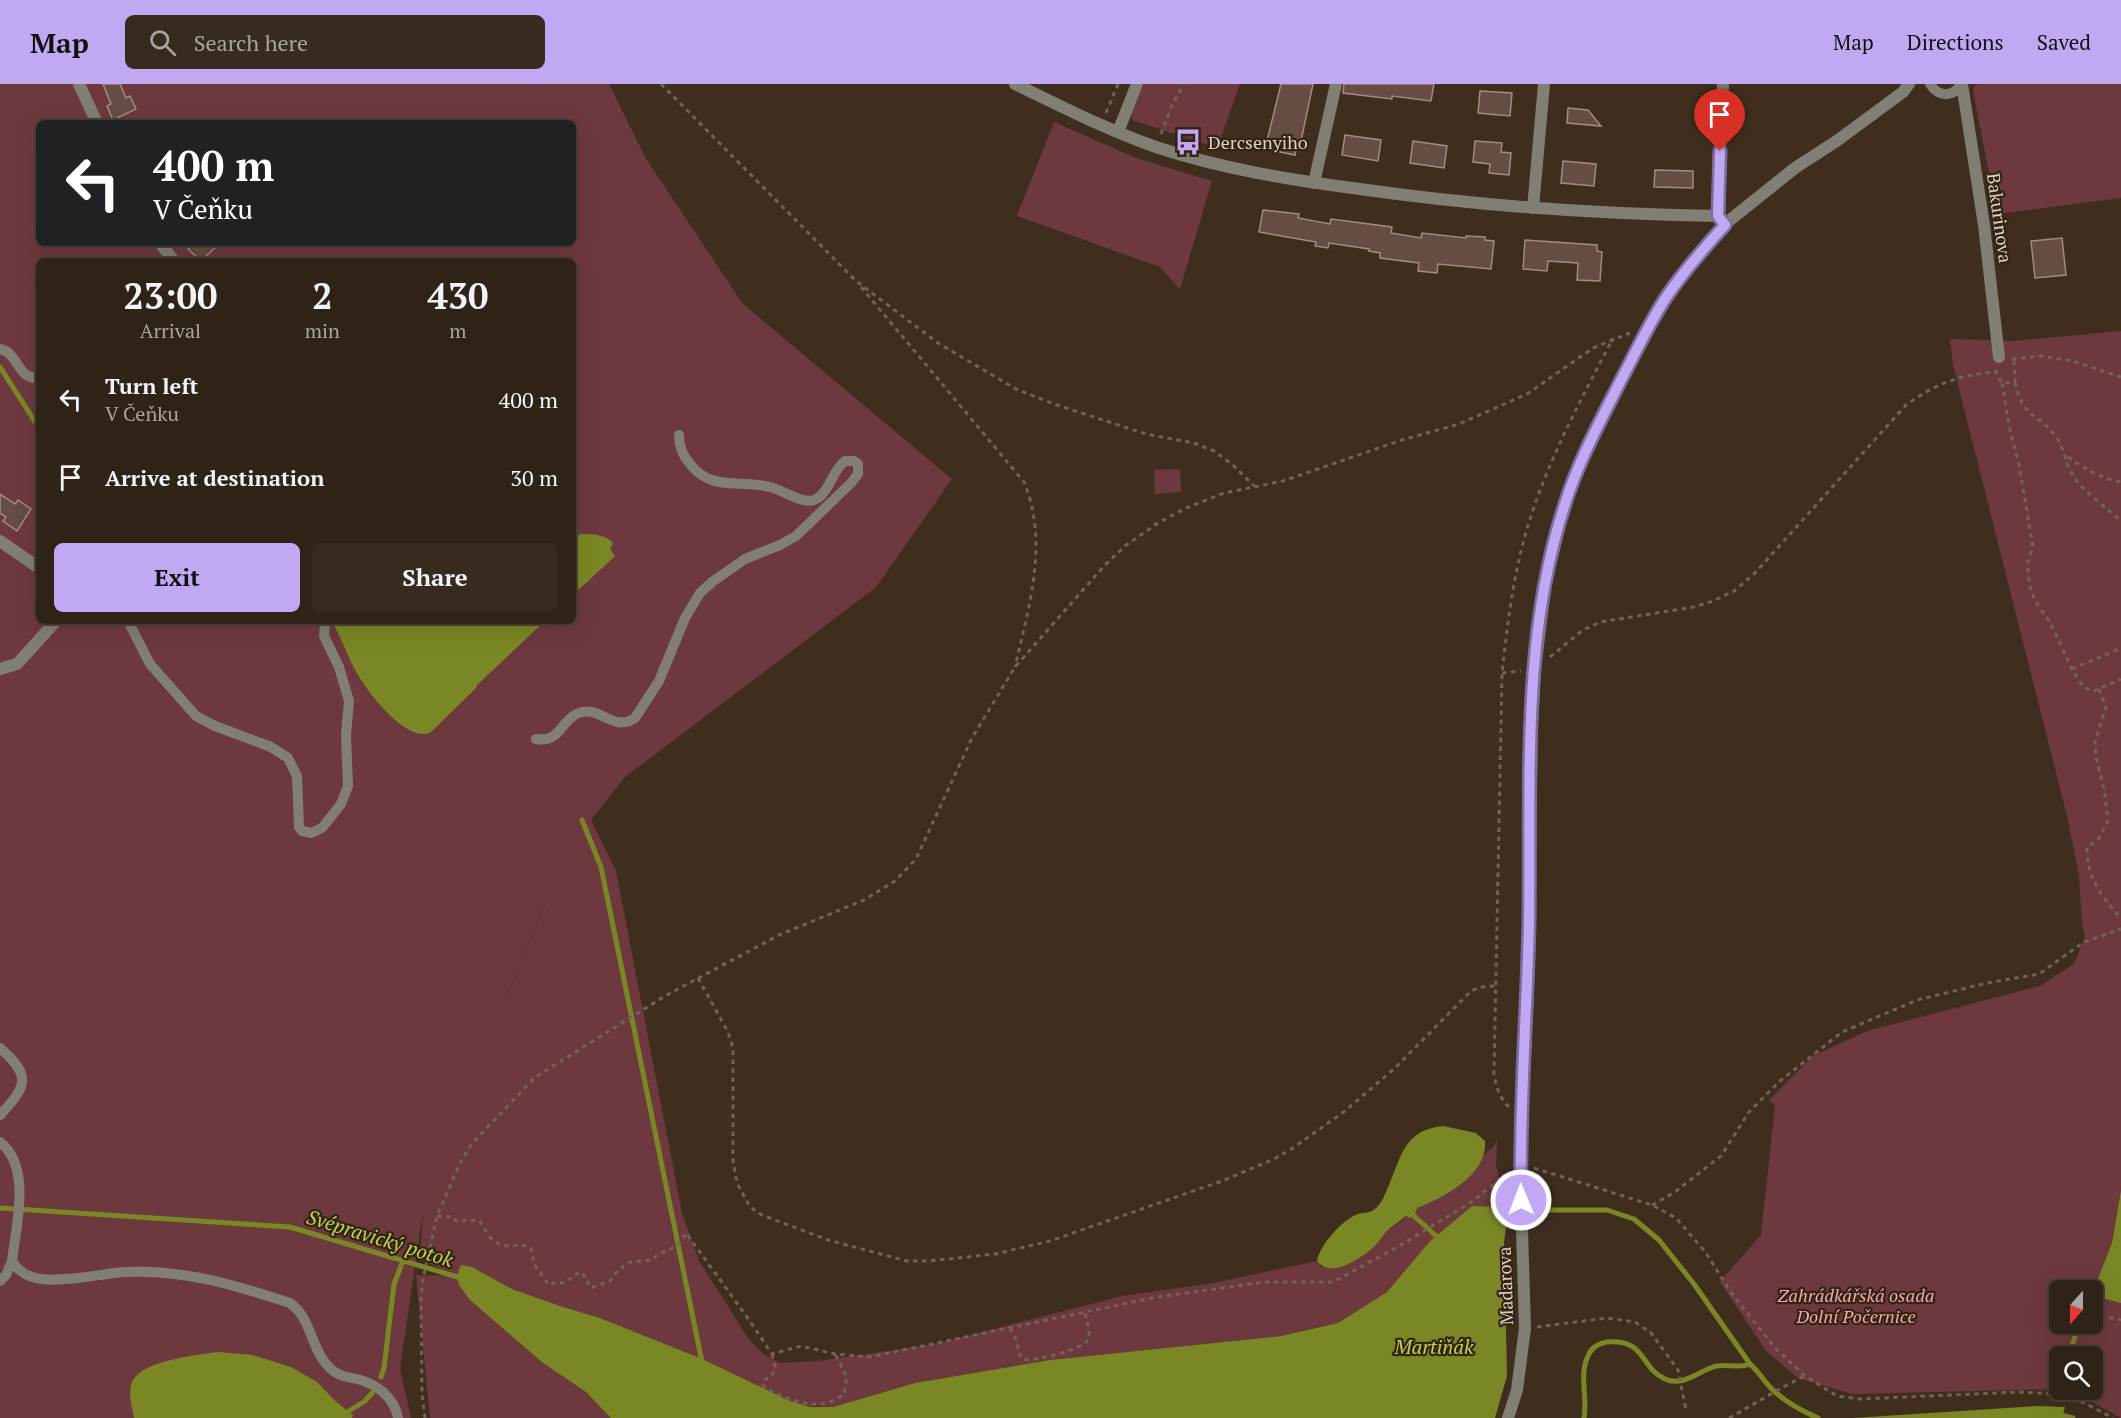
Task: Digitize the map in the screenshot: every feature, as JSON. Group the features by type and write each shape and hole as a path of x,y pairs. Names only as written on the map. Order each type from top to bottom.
{"street":[{"path":"79,84 96,120"},
{"path":"1015,84 1118,132 1157,147 1240,170 1314,183 1449,200 1533,208 1721,220 1724,84"},
{"path":"1118,132 1137,84"},
{"path":"1314,183 1336,84"},
{"path":"1533,208 1544,84"},
{"name":"Madarova","path":"1508,1418 1517,1390 1525,1328 1520,1164 1528,991 1535,669 1546,581 1565,504 1591,440 1645,334 1665,299 1721,220 1838,140 1903,92 1909,84"},
{"name":"Bakurinova","path":"1961,84 1984,225 1999,357"},
{"path":"162,246 172,258"},
{"path":"0,542 36,566"},
{"path":"0,669 16,664 53,624"}],"lane":[{"path":"1930,84 1935,92 1944,94 1958,90 1961,84"},
{"path":"0,349 13,356 23,374 29,378 36,378"},
{"path":"536,739 549,739 571,717 581,712 593,712 620,723 630,722 635,718 659,681 685,618 700,593 745,559 796,536 858,474 858,464 854,461 845,461 837,468 820,496 812,501 802,500 762,485 713,482 701,476 685,459 680,448 679,435"},
{"path":"130,624 150,664 196,716 215,726 271,747 288,758 297,776 299,828 311,833 321,828 341,804 348,786 349,775 346,735 348,694 324,636 325,624"},
{"path":"0,1048 14,1060 23,1081 21,1091 0,1115"},
{"path":"0,1142 9,1150 17,1167 19,1193 12,1261 6,1275 0,1281"},
{"path":"12,1261 24,1274 43,1279 124,1272 178,1274 205,1277 241,1286 290,1303 297,1307 323,1360 330,1368 337,1373 370,1384 383,1392 393,1403 398,1418"}],"path":[{"path":"661,84 856,281 1024,482 1032,500 1037,533 1035,575 1015,667"},
{"path":"1106,113 1118,84"},
{"path":"1157,147 1172,105 1184,84"},
{"path":"856,281 938,343 1016,389 1146,434 1194,443 1214,452 1233,465 1254,486"},
{"path":"425,1418 422,1394 423,1279 437,1216 459,1162 471,1145 534,1078 665,996 779,935 864,900 895,881 916,859 972,738 1015,667 1084,588 1125,546 1158,523 1184,509 1224,493 1283,481 1401,440 1459,424 1527,394 1593,348 1628,333 1645,334"},
{"path":"2014,360 2040,356 2073,361 2121,376"},
{"path":"1535,669 1583,630 1600,622 1694,607 1734,591 1755,573 1906,405 1923,393 1967,375 1995,372"},
{"path":"2015,382 2019,399 2026,410 2054,434 2066,456 2074,478 2121,521"},
{"path":"2002,383 2008,426 2019,465 2033,547 2027,565 2031,592 2050,622 2072,669 2087,689 2094,691 2121,679"},
{"path":"2066,456 2089,471 2121,482"},
{"path":"2072,669 2121,648"},
{"path":"2100,689 2106,707 2094,742 2108,821 2099,838 2087,848 2087,859 2091,879 2121,919"},
{"path":"1652,1205 1675,1192 1721,1156 1749,1112 1780,1081 1842,1032 1917,1000 1987,983 2039,974 2084,942 2121,929"},
{"path":"698,978 728,1032 733,1048 733,1161 737,1183 750,1207 762,1215 828,1240 907,1261 995,1254 1050,1241 1222,1181 1274,1158 1290,1150 1346,1111 1395,1068 1471,990 1495,986"},
{"path":"772,1354 801,1346 835,1354 870,1357 1157,1297 1266,1282 1333,1282 1401,1245 1473,1200 1520,1164 1652,1205 1676,1218 1706,1253 1730,1291 1775,1348 1805,1376 1837,1396 1860,1400 2020,1392 2069,1395 2114,1418"},
{"path":"437,1216 453,1217 456,1221 479,1220 492,1239 501,1245 524,1244 531,1248 534,1264 549,1285 556,1282 564,1283 582,1272 591,1288 610,1281 618,1270 630,1262 652,1260 658,1254 680,1243 686,1233 772,1354 775,1368 772,1376 764,1380 765,1388 789,1400 810,1405 836,1400 844,1394 847,1377 835,1354"},
{"path":"1010,1328 1017,1339 1018,1352 1022,1359 1028,1360 1068,1351 1087,1342 1089,1337 1085,1312"},
{"path":"2103,1316 2121,1320"},
{"path":"1525,1328 1607,1318 1635,1322 1651,1333 1678,1370 1686,1410"},
{"path":"1729,1418 1805,1376"}],"green space":[{"path":"0,84 609,84 645,157 743,304 952,479 876,587 624,778 591,820 616,871 682,1213 699,1261 748,1338 762,1353 780,1363 819,1361 935,1344 1122,1296 1214,1283 1317,1261 1321,1267 1344,1266 1377,1244 1386,1232 1407,1216 1410,1218 1415,1214 1416,1208 1458,1186 1470,1176 1485,1153 1493,1148 1497,1139 1496,1166 1509,1207 1472,1206 1430,1241 1387,1292 1338,1323 1281,1336 1050,1360 915,1383 833,1407 809,1406 790,1401 700,1358 600,1318 512,1289 472,1267 543,1363 586,1392 611,1418 430,1418 416,1275 455,1276 420,1259 423,1211 400,1369 411,1418 0,1418","holes":["546,901 546,902 470,1085"]},
{"path":"1144,84 1240,84 1217,148 1132,120 1132,113"},
{"path":"1978,84 2121,84 2121,198 1997,214 1974,96 1973,87"},
{"path":"1054,122 1136,158 1212,181 1180,289 1160,267 1017,216"},
{"name":"Zahrádkářská osada Dolní Počernice","path":"2121,331 2121,1190 2112,1243 2098,1280 2049,1280 2049,1334 2103,1334 2103,1298 2121,1303 2121,1418 2088,1400 2103,1400 2103,1346 2049,1346 2049,1389 1852,1394 1798,1378 1766,1351 1720,1282 1761,1235 1775,1105 1769,1100 1813,1056 1867,1031 2040,986 2074,964 2085,937 2079,876 2067,816 1953,365 1950,339 2012,341"},
{"path":"1180,469 1181,492 1155,494 1154,470"}],"water":[{"path":"576,535 599,535 610,540 613,543 610,549 615,556 576,592"},
{"path":"332,624 542,624 430,733 420,734 400,724 379,704 358,675"},
{"path":"1443,1126 1476,1133 1485,1141 1484,1153 1472,1175 1451,1191 1417,1208 1415,1214 1410,1218 1406,1216 1387,1231 1375,1246 1355,1261 1338,1268 1330,1268 1317,1261 1322,1248 1339,1227 1358,1214 1371,1212 1380,1204 1402,1154 1413,1138 1430,1128"},
{"path":"2121,1190 2121,1303 2103,1298 2103,1280 2097,1280 2112,1243"},
{"name":"Martiňák","path":"1472,1206 1509,1207 1504,1242 1507,1376 1495,1418 611,1418 586,1392 543,1363 470,1300 459,1285 457,1276 461,1265 472,1267 512,1289 600,1318 700,1358 790,1401 811,1407 833,1407 915,1383 1050,1360 1281,1336 1338,1323 1387,1292 1430,1241"},
{"path":"218,1352 252,1355 291,1367 317,1382 335,1401 353,1415 352,1418 134,1418 130,1389 139,1373 160,1363"},
{"path":"2038,1406 2065,1407 2062,1418 1853,1418"}],"building":[{"path":"103,84 120,84 126,98 130,96 136,109 113,120 107,106 111,104"},
{"path":"1281,84 1313,84 1300,146 1297,145 1295,155 1265,149"},
{"path":"1344,84 1434,84 1431,101 1343,93"},
{"path":"1480,91 1512,93 1510,116 1478,113"},
{"path":"1568,108 1588,110 1601,126 1567,123"},
{"path":"1345,135 1381,140 1378,161 1342,155"},
{"path":"1413,141 1447,146 1444,168 1410,163"},
{"path":"1475,141 1502,143 1501,152 1511,153 1509,175 1489,173 1490,164 1473,162"},
{"path":"1563,161 1596,164 1594,186 1561,183"},
{"path":"1655,170 1693,171 1693,188 1654,187"},
{"path":"1263,210 1299,214 1298,218 1330,224 1331,219 1392,227 1391,233 1421,238 1422,233 1466,238 1466,236 1485,237 1485,240 1494,241 1491,269 1438,264 1437,273 1418,271 1419,263 1380,258 1380,253 1369,251 1369,249 1329,243 1328,248 1315,246 1316,242 1259,232"},
{"path":"2062,238 2066,275 2035,278 2031,241"},
{"path":"1525,240 1597,245 1597,251 1602,252 1600,281 1577,280 1578,263 1548,261 1547,271 1523,269"},
{"path":"192,246 217,246 204,258 198,258 188,249"},
{"path":"0,494 15,504 18,500 31,509 17,531 3,521 6,517 0,513"}],"waterway":[{"path":"0,367 36,423"},
{"path":"582,820 601,867 702,1362"},
{"name":"Svépravický potok","path":"0,1208 290,1227 461,1278"},
{"path":"1527,1210 1607,1210 1634,1219 1659,1240 1694,1284 1750,1364"},
{"path":"1413,1215 1436,1236"},
{"path":"381,1377 394,1284 403,1261"},
{"path":"2072,1346 2076,1334"},
{"name":"Svépravický potok","path":"1584,1418 1586,1362 1594,1347 1607,1342 1620,1342 1636,1349 1657,1374 1671,1381 1684,1380 1718,1366 1750,1364 1779,1396 1818,1418"},
{"path":"349,1411 365,1401 373,1392"},
{"name":"Svépravický potok","path":"2056,1414 2073,1418"}],"place":[{"name":"Dercsenyiho","path":"1188,142"}],"route":[{"path":"1521,1200 1520,1164 1528,991 1532,727 1539,620 1546,581 1556,534 1577,471 1616,390 1665,299 1693,260 1725,225 1718,216 1720,151"}]}
